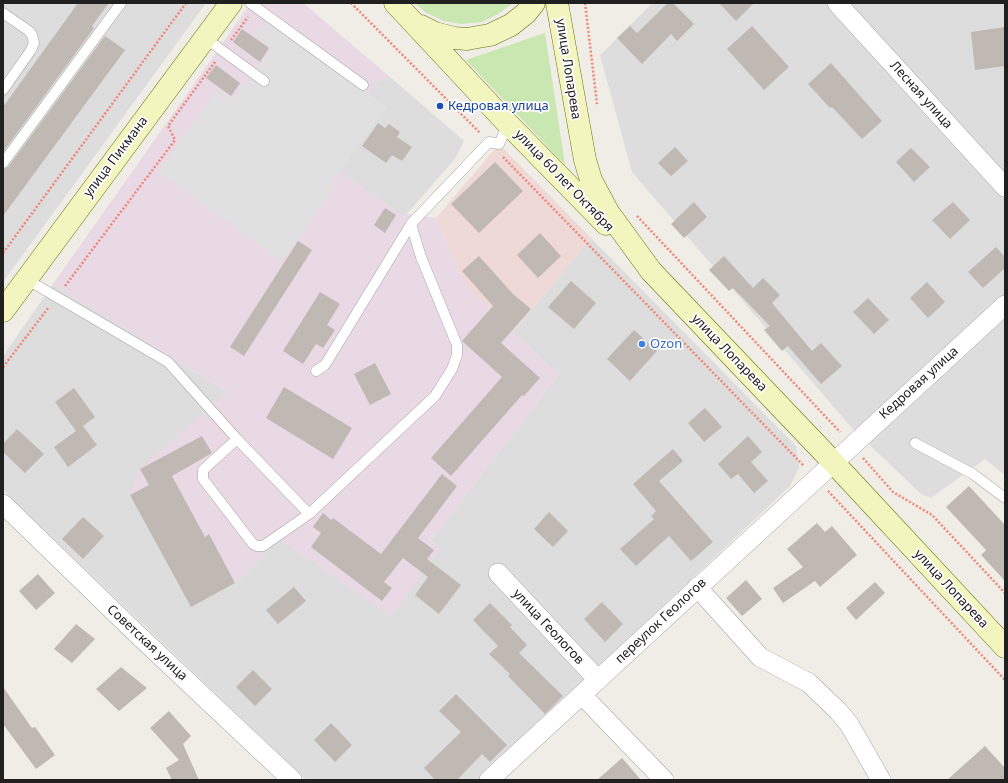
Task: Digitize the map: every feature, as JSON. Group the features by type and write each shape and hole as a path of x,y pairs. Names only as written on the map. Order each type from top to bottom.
{"main road":[{"name":"улица Пикмана","path":"3,311 231,3"},
{"name":"улица 60 лет Октября","path":"395,3 508,124 652,271"},
{"path":"411,20 443,36 467,40 490,35 511,26 526,13 534,3"},
{"name":"улица Лопарева","path":"557,3 578,130 591,180 608,212 652,271 833,462 1005,647"}],"street":[{"name":"Лесная улица","path":"837,3 1005,187"},
{"name":"Кедровая улица","path":"833,462 1005,305"},
{"name":"переулок Геологов","path":"489,780 833,462"},
{"name":"Советская улица","path":"3,504 137,634 292,780"},
{"name":"улица Геологов","path":"498,573 598,680"},
{"path":"698,587 760,657 809,683 838,711 849,724 881,780"},
{"path":"582,695 664,780"}],"lane":[{"path":"3,163 120,3"},
{"path":"250,3 363,85"},
{"path":"3,13 28,30 32,35 34,43 31,50 3,90"},
{"path":"205,38 264,81"},
{"path":"316,371 325,365 411,224 489,142 499,144 508,124"},
{"path":"237,439 203,470 201,474 202,479 253,544 263,546 309,514 435,396 452,369 457,355 457,345 421,256 411,224"},
{"path":"26,279 168,362 237,439 309,514"},
{"path":"915,444 973,474 1005,498"}],"path":[{"path":"3,252 186,3"},
{"path":"351,3 489,142 816,478 1005,680"},
{"path":"586,3 597,106"},
{"path":"3,367 175,140 168,126 248,17 259,9"},
{"path":"633,211 852,445 893,492 932,515 1005,593"}],"shaded area":[{"path":"3,3 206,3 3,282"},
{"path":"251,3 303,3 390,77 377,82 368,94 386,107 340,171 404,217 407,214 436,218 466,287 558,375 430,541 441,549 391,616 279,539 235,583 191,607 130,495 140,469 228,392 53,284"},
{"path":"652,3 1005,3 1005,475 985,459 931,498 921,494 851,427 632,172 600,55"},
{"path":"266,21 386,107 329,186 333,190 282,261 158,172 218,88 234,99 271,48 255,36"},
{"path":"390,77 464,141 455,159 404,217 339,171 386,107 368,94 377,82"},
{"path":"499,144 591,238 513,332 466,287 436,218"},
{"path":"591,238 796,446 799,468 790,486 479,780 306,780 3,490 3,356 53,284 228,392 235,583 279,539 441,550 430,541 558,375 513,332"}],"green space":[{"path":"415,3 513,3 498,14 482,22 461,24 444,21 425,12"},
{"path":"545,33 565,165 466,60"}],"building":[{"path":"78,3 109,3 92,26 94,28 3,152 3,107"},
{"path":"668,3 673,3 694,24 677,41 671,34 642,64 617,38 630,26 637,33"},
{"path":"719,3 754,3 736,21"},
{"path":"752,26 789,67 764,90 727,49"},
{"path":"1005,27 1005,66 975,70 971,32"},
{"path":"242,29 269,48 260,62 233,42"},
{"path":"105,36 125,50 3,216 3,169 8,167"},
{"path":"831,63 882,121 862,139 808,84"},
{"path":"216,65 240,83 231,96 206,78"},
{"path":"378,123 385,128 389,124 400,132 397,137 412,147 402,161 392,155 386,163 362,146"},
{"path":"675,147 688,161 671,176 658,163"},
{"path":"911,148 930,167 914,182 896,162"},
{"path":"495,162 523,191 479,233 451,204"},
{"path":"694,202 707,217 684,238 671,224"},
{"path":"953,202 970,220 950,239 932,220"},
{"path":"385,208 396,215 385,233 374,225"},
{"path":"540,233 561,256 538,278 517,255"},
{"path":"298,241 312,250 244,356 230,347"},
{"path":"996,247 1005,257 1005,268 983,288 968,272"},
{"path":"479,256 513,294 531,309 501,343 540,378 524,396 522,395 451,476 431,458 502,377 462,341 493,306 462,271"},
{"path":"724,256 753,288 763,278 780,295 772,303 812,351 821,343 842,366 821,384 788,346 782,351 764,330 770,326 733,288 729,291 709,270"},
{"path":"571,281 596,303 574,329 548,307"},
{"path":"927,282 945,302 928,318 910,298"},
{"path":"320,292 340,304 327,325 335,330 323,348 316,344 303,364 283,351"},
{"path":"868,298 889,320 874,334 853,312"},
{"path":"634,330 657,351 630,381 607,359"},
{"path":"375,363 391,394 370,405 354,374"},
{"path":"284,387 352,428 333,459 266,418"},
{"path":"74,388 95,417 83,426 97,445 68,467 54,447 76,431 55,402"},
{"path":"705,408 722,427 704,442 688,423"},
{"path":"17,429 44,454 25,473 3,452 3,444"},
{"path":"202,436 212,453 172,476 205,537 209,534 235,583 191,607 130,495 149,485 140,469"},
{"path":"748,436 762,452 751,462 768,481 754,493 738,474 731,479 718,464"},
{"path":"673,449 683,461 659,481 713,542 691,561 669,536 636,566 620,549 654,519 651,516 656,511 633,484"},
{"path":"442,474 457,486 418,538 434,550 427,559 461,585 439,614 415,595 428,577 403,558 384,582 392,588 382,601 311,547 321,533 313,527 323,513 331,520 333,518 381,554"},
{"path":"969,486 1005,525 1005,581 981,555 986,550 946,507"},
{"path":"549,512 568,531 553,547 534,529"},
{"path":"83,517 104,536 83,559 62,539"},
{"path":"817,523 825,532 832,526 857,555 820,587 815,581 783,603 773,588 803,567 787,549"},
{"path":"38,574 55,593 36,610 19,591"},
{"path":"746,580 762,599 742,616 726,598"},
{"path":"875,582 885,593 856,620 846,608"},
{"path":"294,587 306,601 278,624 266,610"},
{"path":"602,602 623,624 605,642 584,619"},
{"path":"490,603 512,625 510,627 527,645 519,653 563,696 545,714 508,676 510,674 489,654 498,646 473,620"},
{"path":"76,624 95,639 72,663 54,649"},
{"path":"121,667 147,688 119,711 96,689"},
{"path":"253,670 272,689 255,706 236,687"},
{"path":"3,687 32,728 35,727 55,755 36,769 3,724"},
{"path":"456,694 507,745 490,762 482,754 457,780 435,780 424,768 461,732 439,711"},
{"path":"169,711 191,736 183,744 199,780 172,780 166,768 179,760 150,728"},
{"path":"331,723 352,745 335,762 314,740"},
{"path":"985,746 1005,768 1005,780 947,780"},
{"path":"622,758 641,780 597,780"}],"place":[{"name":"Кедровая улица","path":"440,106"},
{"name":"Ozon","path":"642,344"}]}
